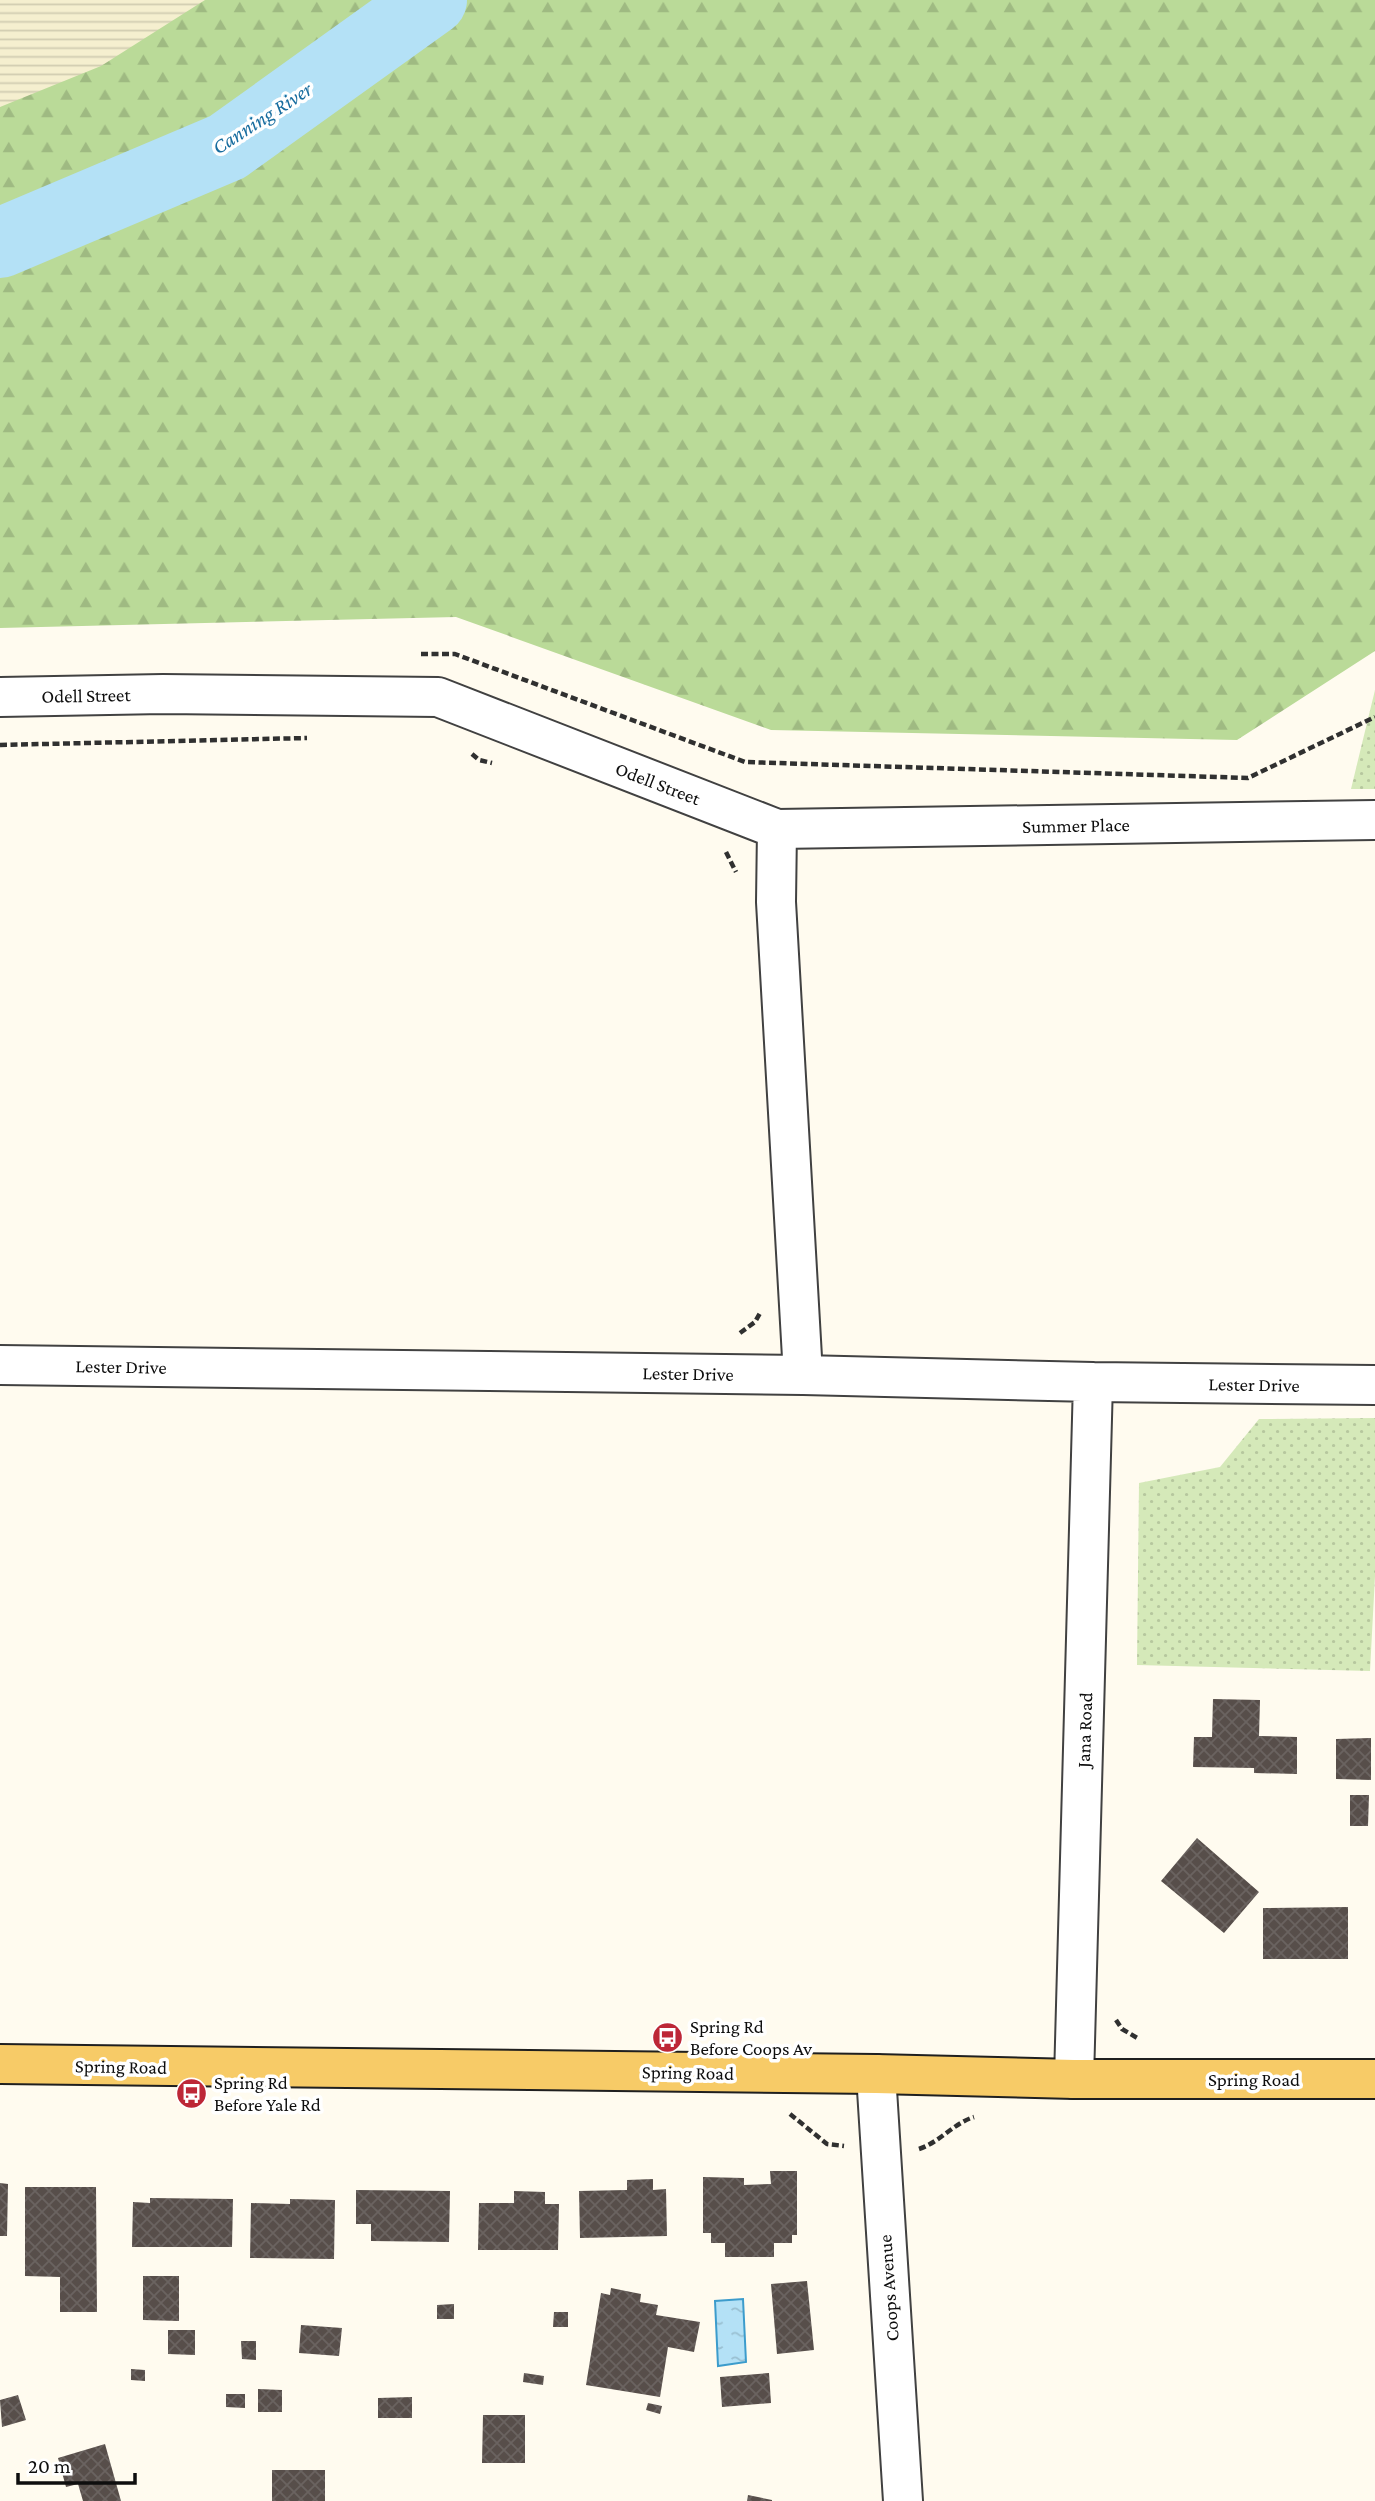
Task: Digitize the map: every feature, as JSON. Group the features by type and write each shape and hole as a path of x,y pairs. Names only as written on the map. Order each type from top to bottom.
{"main road":[{"name":"Spring Road","path":"0,2064 876,2074 1074,2079 1375,2080"}],"street":[{"name":"Odell Street","path":"0,697 163,694 438,697 777,829"},
{"name":"Summer Place","path":"777,829 1375,820"},
{"path":"777,829 776,902 803,1375"},
{"name":"Lester Drive","path":"0,1365 1375,1385"},
{"name":"Jana Road","path":"1074,2079 1093,1382"},
{"name":"Coops Avenue","path":"876,2074 903,2501"}],"path":[{"path":"414,655 455,654 745,762 1248,778 1375,717"},
{"path":"0,745 321,738"},
{"path":"463,747 479,760 503,765"},
{"path":"724,848 737,875"},
{"path":"726,1374 722,1338 742,1333 755,1322 764,1305"}],"shaded area":[{"path":"0,0 284,0 0,168"}],"green space":[{"path":"205,0 1375,0 1375,651 1237,740 771,730 456,617 0,628 0,107 101,66"},
{"path":"1375,690 1375,789 1351,789"},
{"path":"1375,1418 1375,1576 1370,1671 1137,1665 1139,1483 1220,1467 1259,1419"}],"water":[{"path":"743,2299 746,2362 718,2366 715,2301"}],"building":[{"path":"1213,1699 1260,1700 1259,1736 1297,1737 1297,1774 1254,1773 1254,1768 1193,1767 1194,1737 1212,1737"},
{"path":"1371,1738 1371,1780 1336,1779 1336,1739"},
{"path":"1350,1795 1369,1795 1368,1826 1350,1826"},
{"path":"1197,1838 1259,1892 1224,1933 1161,1881"},
{"path":"1348,1907 1348,1959 1263,1959 1263,1908"},
{"path":"770,2171 797,2171 797,2235 792,2235 792,2243 774,2243 774,2257 725,2257 725,2243 711,2243 711,2233 703,2233 703,2177 744,2178 744,2185 771,2184"},
{"path":"653,2179 653,2190 666,2189 667,2236 580,2238 579,2191 627,2190 627,2180"},
{"path":"0,2183 8,2184 7,2236 0,2236"},
{"path":"25,2187 96,2187 97,2312 60,2312 60,2277 25,2276"},
{"path":"356,2190 450,2191 449,2242 371,2241 371,2224 356,2224"},
{"path":"514,2191 545,2192 545,2204 559,2204 558,2250 478,2250 479,2203 514,2203"},
{"path":"150,2198 233,2199 232,2247 132,2247 133,2202 150,2203"},
{"path":"290,2199 335,2200 334,2259 250,2258 251,2203 290,2204"},
{"path":"143,2276 179,2276 179,2321 143,2320"},
{"path":"807,2281 814,2350 777,2354 771,2284"},
{"path":"611,2288 641,2294 640,2302 658,2305 656,2315 700,2322 694,2352 668,2347 660,2397 586,2385 601,2293 610,2295"},
{"path":"454,2304 454,2319 437,2319 437,2305"},
{"path":"554,2312 568,2312 568,2327 553,2327"},
{"path":"301,2325 342,2328 339,2356 299,2353"},
{"path":"168,2330 195,2330 195,2355 168,2354"},
{"path":"241,2341 256,2341 256,2360 242,2359"},
{"path":"131,2369 145,2370 145,2381 131,2380"},
{"path":"524,2373 544,2376 543,2385 523,2382"},
{"path":"769,2373 771,2403 722,2407 720,2377"},
{"path":"258,2389 282,2390 282,2412 258,2412"},
{"path":"226,2394 245,2394 245,2408 226,2407"},
{"path":"18,2395 26,2420 2,2427 0,2400"},
{"path":"412,2397 412,2418 378,2418 378,2398"},
{"path":"648,2403 662,2406 660,2414 646,2410"},
{"path":"483,2415 525,2415 525,2463 482,2463"},
{"path":"105,2444 121,2501 83,2501 78,2484 66,2487 58,2458"},
{"path":"272,2470 325,2470 325,2501 272,2501"},
{"path":"748,2495 772,2500 772,2501 747,2501"}],"waterway":[{"name":"Canning River","path":"0,243 227,147 432,0"}],"place":[{"name":"Spring Rd Before Coops Av","path":"667,2037"},
{"name":"Spring Rd Before Yale Rd","path":"191,2093"}]}
